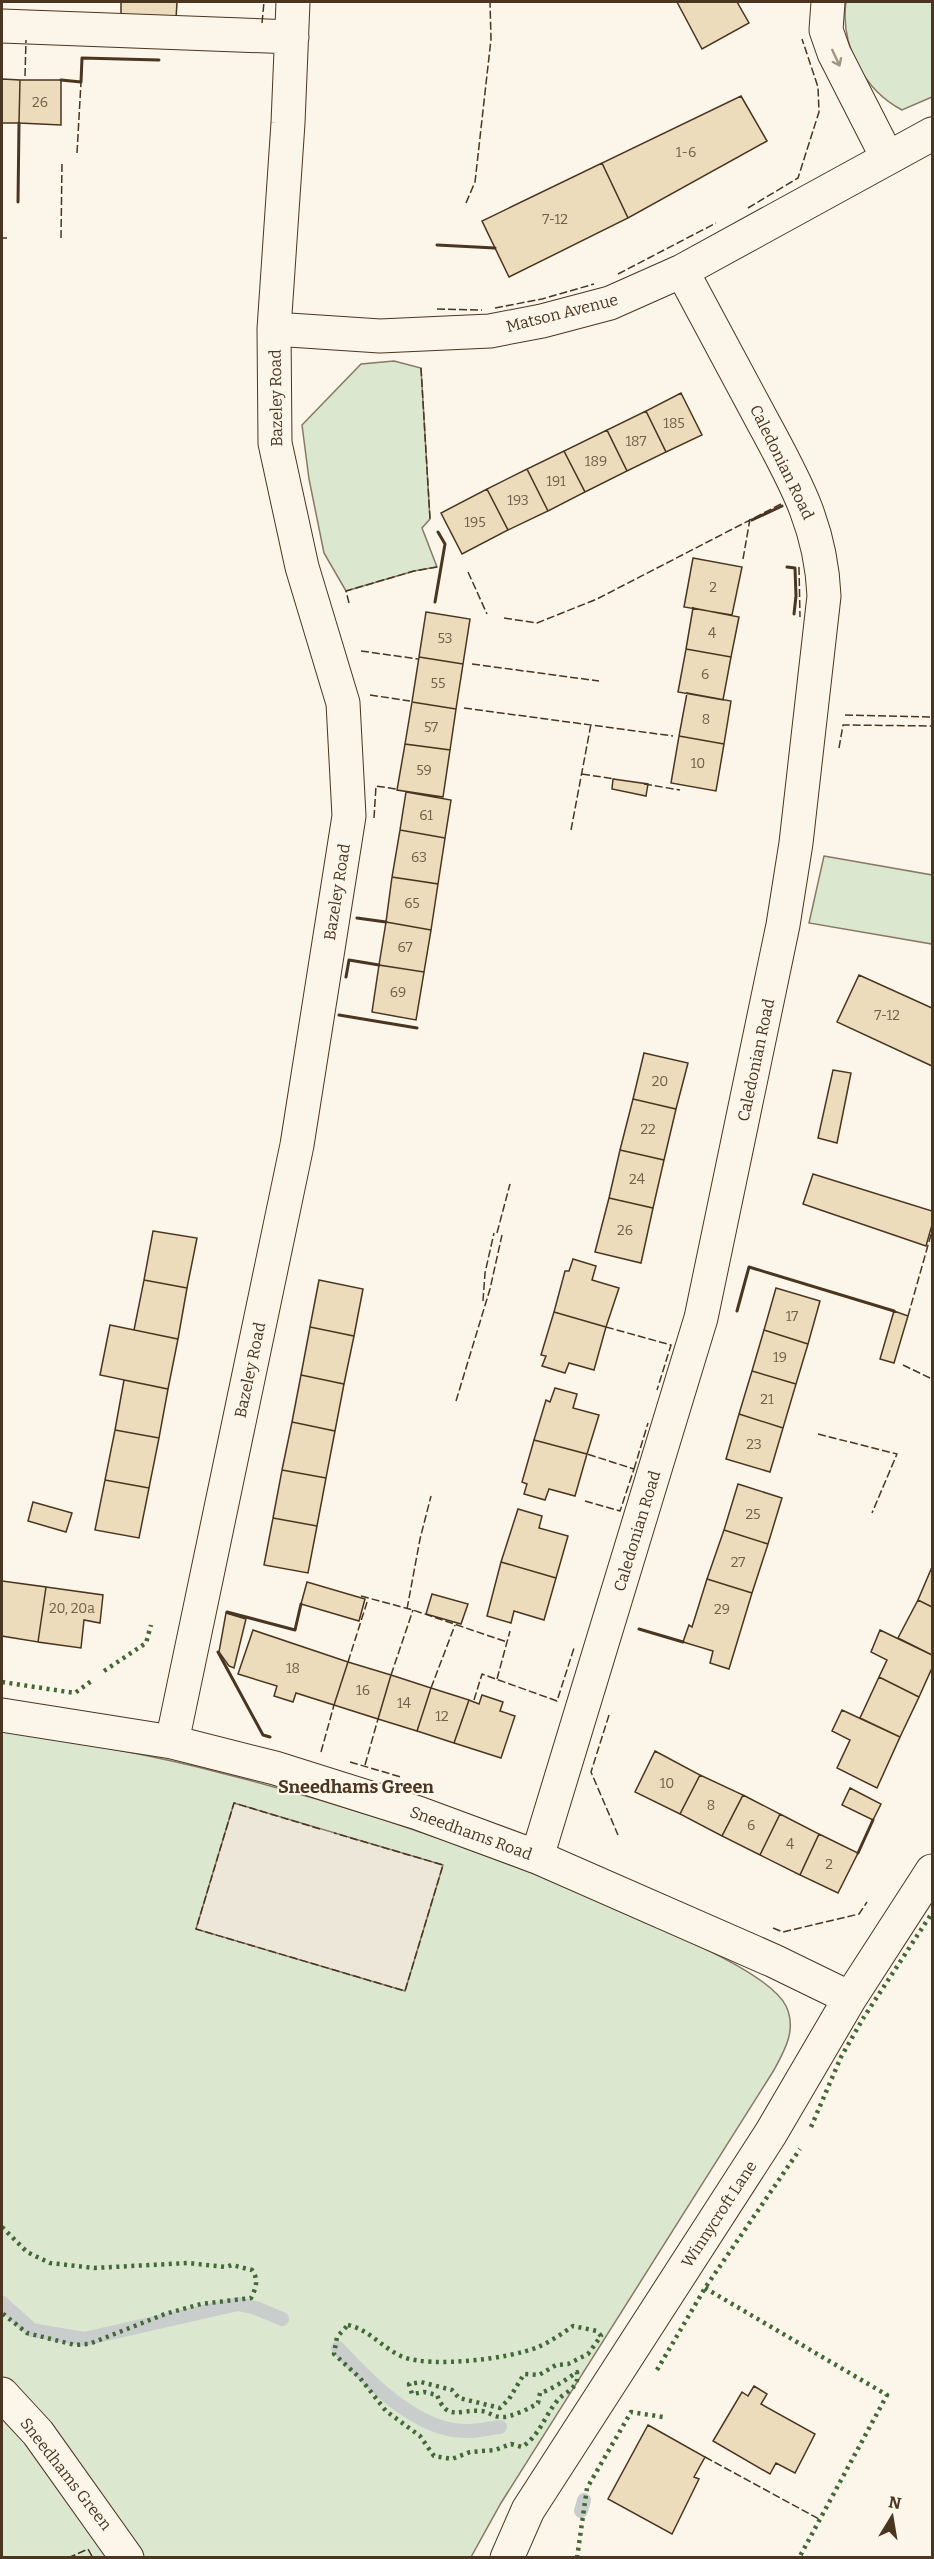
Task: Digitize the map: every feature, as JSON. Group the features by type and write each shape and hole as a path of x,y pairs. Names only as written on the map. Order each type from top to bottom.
{"street":[{"name":"Bazeley Road","path":"172,1742 297,1146 349,816 343,703 302,567 275,443 274,329 293,2"},
{"path":"828,2 826,30 834,53 887,157"},
{"path":"2,26 292,37"},
{"name":"Matson Avenue","path":"274,329 380,336 490,331 542,321 610,303 682,271 887,157 933,134"},
{"name":"Caledonian Road","path":"537,1857 701,1318 783,925 796,843 824,596 816,534 797,486 682,271"},
{"name":"Sneedhams Road","path":"2,1715 172,1742 275,1768 347,1790 537,1857 774,1961 850,1998"},
{"name":"Winnycroft Lane","path":"507,2558 528,2510 771,2133 850,1998 933,1871"},
{"name":"Sneedhams Green","path":"2,2394 38,2433 127,2558"}],"green space":[{"path":"846,2 932,2 932,97 902,110 876,91 858,65 851,50 845,18"},
{"path":"394,361 421,368 430,519 422,528 437,567 414,571 346,591 324,553 309,479 302,425 361,364"},
{"path":"824,856 932,875 932,944 809,923"},
{"name":"Sneedhams Green","path":"2,1730 194,1766 333,1804 444,1840 548,1880 721,1957 761,1981 776,1993 786,2006 790,2031 786,2047 774,2070 501,2503 471,2557 139,2557 2,2382"},
{"path":"2,2415 33,2452 109,2557 2,2557"}],"shaded area":[{"path":"234,1803 443,1865 405,1991 196,1929"}],"building":[{"path":"121,2 177,2 176,19 121,16"},
{"path":"677,2 737,2 749,23 702,49"},
{"path":"2,79 20,80 19,123 2,123"},
{"path":"20,80 61,80 61,125 19,123"},
{"path":"741,96 767,141 628,218 602,163"},
{"path":"602,163 628,218 509,277 482,221"},
{"path":"681,393 702,435 666,452 646,411"},
{"path":"646,411 666,452 627,471 607,430"},
{"path":"607,430 627,471 585,492 564,451"},
{"path":"564,451 585,492 548,511 527,469"},
{"path":"527,469 548,511 508,530 487,489"},
{"path":"487,489 508,530 462,554 441,513"},
{"path":"693,558 742,567 732,615 684,607"},
{"path":"693,608 739,617 731,657 686,649"},
{"path":"426,612 470,619 463,664 419,657"},
{"path":"686,649 731,657 723,700 678,692"},
{"path":"419,657 463,664 456,709 412,702"},
{"path":"687,693 731,701 724,744 679,736"},
{"path":"412,702 456,709 450,750 405,744"},
{"path":"679,736 724,744 716,791 671,783"},
{"path":"405,744 450,750 443,797 397,790"},
{"path":"613,779 648,784 646,796 612,789"},
{"path":"406,792 451,800 445,838 400,830"},
{"path":"400,830 445,838 438,884 392,877"},
{"path":"392,877 438,884 431,930 386,922"},
{"path":"386,922 431,930 424,972 379,965"},
{"path":"379,965 424,972 416,1020 372,1012"},
{"path":"859,975 932,1008 932,1066 837,1022"},
{"path":"644,1053 688,1063 676,1109 633,1099"},
{"path":"833,1070 851,1073 837,1143 818,1138"},
{"path":"633,1099 676,1109 664,1160 620,1150"},
{"path":"620,1150 664,1160 653,1208 609,1198"},
{"path":"813,1174 932,1211 932,1225 926,1246 803,1204"},
{"path":"609,1198 653,1208 641,1263 595,1252"},
{"path":"153,1231 197,1238 187,1288 144,1280"},
{"path":"573,1259 596,1266 592,1280 619,1288 606,1327 554,1312 565,1271 569,1271"},
{"path":"144,1280 187,1288 178,1339 134,1330"},
{"path":"319,1280 363,1289 354,1336 310,1327"},
{"path":"776,1288 820,1301 808,1344 764,1330"},
{"path":"894,1311 908,1316 894,1363 880,1359"},
{"path":"554,1312 606,1327 594,1370 569,1363 565,1373 542,1366 546,1356 541,1355"},
{"path":"110,1325 178,1339 168,1389 100,1375"},
{"path":"310,1327 354,1336 344,1384 301,1375"},
{"path":"764,1330 808,1344 796,1384 752,1371"},
{"path":"752,1371 796,1384 783,1428 739,1414"},
{"path":"301,1375 344,1384 335,1431 292,1422"},
{"path":"124,1380 168,1389 159,1438 115,1430"},
{"path":"555,1388 577,1394 573,1408 599,1415 587,1454 534,1440 546,1400 550,1402"},
{"path":"739,1414 783,1428 770,1472 726,1459"},
{"path":"292,1422 335,1431 326,1478 282,1470"},
{"path":"115,1430 159,1438 149,1488 105,1480"},
{"path":"534,1440 587,1454 575,1496 549,1489 545,1500 524,1494 527,1484 522,1482"},
{"path":"282,1470 326,1478 317,1526 273,1518"},
{"path":"105,1480 149,1488 139,1538 95,1530"},
{"path":"738,1484 782,1498 768,1544 724,1530"},
{"path":"33,1502 72,1513 66,1532 28,1521"},
{"path":"518,1509 542,1516 539,1528 568,1536 556,1578 501,1562"},
{"path":"273,1518 317,1526 308,1573 264,1565"},
{"path":"724,1530 768,1544 752,1593 707,1579"},
{"path":"501,1562 556,1578 544,1620 514,1611 511,1623 487,1616"},
{"path":"932,1567 932,1607 918,1600"},
{"path":"707,1579 752,1593 729,1669 710,1663 713,1651 683,1642 689,1625 692,1627"},
{"path":"2,1581 46,1587 38,1642 2,1636"},
{"path":"307,1582 365,1599 359,1621 301,1604"},
{"path":"46,1587 103,1595 100,1623 84,1620 81,1648 38,1642"},
{"path":"432,1594 468,1604 461,1624 426,1614"},
{"path":"918,1600 932,1607 932,1655 898,1638"},
{"path":"226,1613 246,1619 234,1668 229,1666 219,1652"},
{"path":"253,1630 348,1662 334,1705 296,1693 293,1702 274,1696 277,1686 238,1674"},
{"path":"880,1630 932,1655 932,1668 919,1697 879,1677 887,1660 871,1652"},
{"path":"348,1662 391,1675 378,1719 334,1705"},
{"path":"391,1675 431,1688 417,1731 378,1719"},
{"path":"879,1677 919,1697 900,1737 860,1718"},
{"path":"431,1688 469,1700 454,1743 417,1731"},
{"path":"482,1695 503,1702 500,1711 515,1716 501,1758 454,1743 469,1700 479,1704"},
{"path":"842,1710 900,1737 877,1788 837,1768 850,1740 832,1731"},
{"path":"655,1751 700,1775 680,1814 635,1792"},
{"path":"700,1775 743,1795 722,1836 680,1814"},
{"path":"850,1788 881,1804 873,1820 842,1805"},
{"path":"743,1795 780,1814 760,1855 722,1836"},
{"path":"780,1814 819,1834 800,1875 760,1855"},
{"path":"819,1834 858,1853 838,1893 800,1875"},
{"path":"754,2386 767,2394 761,2404 815,2434 795,2473 776,2463 770,2474 713,2441 742,2392 748,2396"},
{"path":"648,2425 705,2457 694,2477 699,2479 672,2534 608,2499"}],"waterway":[{"path":"2,2303 32,2330 84,2339 238,2304 256,2308 282,2319"},
{"path":"338,2348 396,2403 431,2424 468,2431 500,2427"},
{"path":"581,2511 584,2500"}],"hedge":[{"path":"104,1671 146,1643 151,1625"},
{"path":"2,1682 75,1693 94,1679"},
{"path":"811,2127 841,2057 864,2017 932,1913"},
{"path":"657,2370 705,2288 800,2149"},
{"path":"2,2227 27,2252 50,2263 94,2268 188,2263 226,2267 232,2265 252,2270 256,2281 251,2298 201,2304 165,2314 89,2344 75,2345 27,2333 2,2313"},
{"path":"705,2288 887,2395 799,2558"},
{"path":"348,2325 363,2331 403,2357 432,2362 470,2361 525,2351 547,2343 573,2326 597,2331 601,2336 588,2354 568,2364 556,2365 539,2375 524,2374 509,2399 500,2408 459,2398 452,2390 421,2382 409,2384 412,2394 424,2392 437,2395 445,2409 450,2411 483,2411 503,2417 535,2405 538,2403 540,2393 577,2372 575,2384 559,2399 538,2431 522,2447 511,2444 495,2450 470,2452 452,2459 434,2456 420,2436 386,2411 360,2378 334,2354 337,2337 348,2325"},
{"path":"577,2558 587,2488 631,2412 663,2417"}],"fence":[{"path":"262,23 264,2"},
{"path":"466,203 475,182 491,39 490,2"},
{"path":"748,208 798,178 819,112 818,87 802,39"},
{"path":"25,76 26,40"},
{"path":"77,153 81,82"},
{"path":"61,238 62,162"},
{"path":"618,274 716,223"},
{"path":"2,238 7,238"},
{"path":"495,308 542,299 594,284"},
{"path":"437,309 482,310"},
{"path":"421,368 430,519"},
{"path":"504,618 537,623 597,599 781,504"},
{"path":"743,559 750,519"},
{"path":"349,603 346,591 414,571 437,567"},
{"path":"799,567 800,617"},
{"path":"468,572 487,614"},
{"path":"361,651 418,659"},
{"path":"472,664 599,681"},
{"path":"370,695 410,701"},
{"path":"464,708 673,736"},
{"path":"845,715 932,717"},
{"path":"571,830 591,724"},
{"path":"839,748 843,725 932,726"},
{"path":"582,774 615,779"},
{"path":"644,784 680,790"},
{"path":"374,818 376,786 396,789"},
{"path":"497,1233 510,1184"},
{"path":"908,1316 932,1231"},
{"path":"483,1301 485,1273 494,1233"},
{"path":"456,1401 490,1289 502,1235"},
{"path":"606,1327 671,1345 657,1390"},
{"path":"903,1365 932,1379"},
{"path":"634,1469 648,1423"},
{"path":"818,1434 897,1454 872,1513"},
{"path":"585,1501 620,1511 634,1469 587,1454"},
{"path":"407,1609 420,1539 431,1496"},
{"path":"361,1596 413,1610 507,1642"},
{"path":"348,1662 368,1599"},
{"path":"391,1675 413,1610"},
{"path":"431,1688 455,1625"},
{"path":"497,1679 510,1631"},
{"path":"474,1700 482,1674 557,1701 574,1648"},
{"path":"321,1752 334,1705"},
{"path":"609,1715 591,1772 618,1835"},
{"path":"365,1765 378,1719"},
{"path":"350,1762 401,1777"},
{"path":"320,1829 234,1803 196,1929 405,1991 443,1865 334,1833"},
{"path":"773,1928 783,1932 859,1914 867,1902"},
{"path":"705,2457 819,2519"},
{"path":"68,2558 88,2549 93,2558"}],"wall":[{"path":"61,80 81,82 82,58 159,60"},
{"path":"18,202 19,123"},
{"path":"437,245 495,248"},
{"path":"752,520 782,506"},
{"path":"435,602 445,544 438,532"},
{"path":"787,567 795,568 794,614"},
{"path":"357,918 386,922"},
{"path":"346,977 349,960 379,965"},
{"path":"339,1015 417,1028"},
{"path":"737,1311 749,1267 894,1311"},
{"path":"227,1612 295,1630 301,1604"},
{"path":"639,1629 683,1642"},
{"path":"218,1652 263,1735 270,1737"},
{"path":"858,1853 873,1820"}],"district":[{"name":"Sneedhams Green","path":"356,1787"}]}
